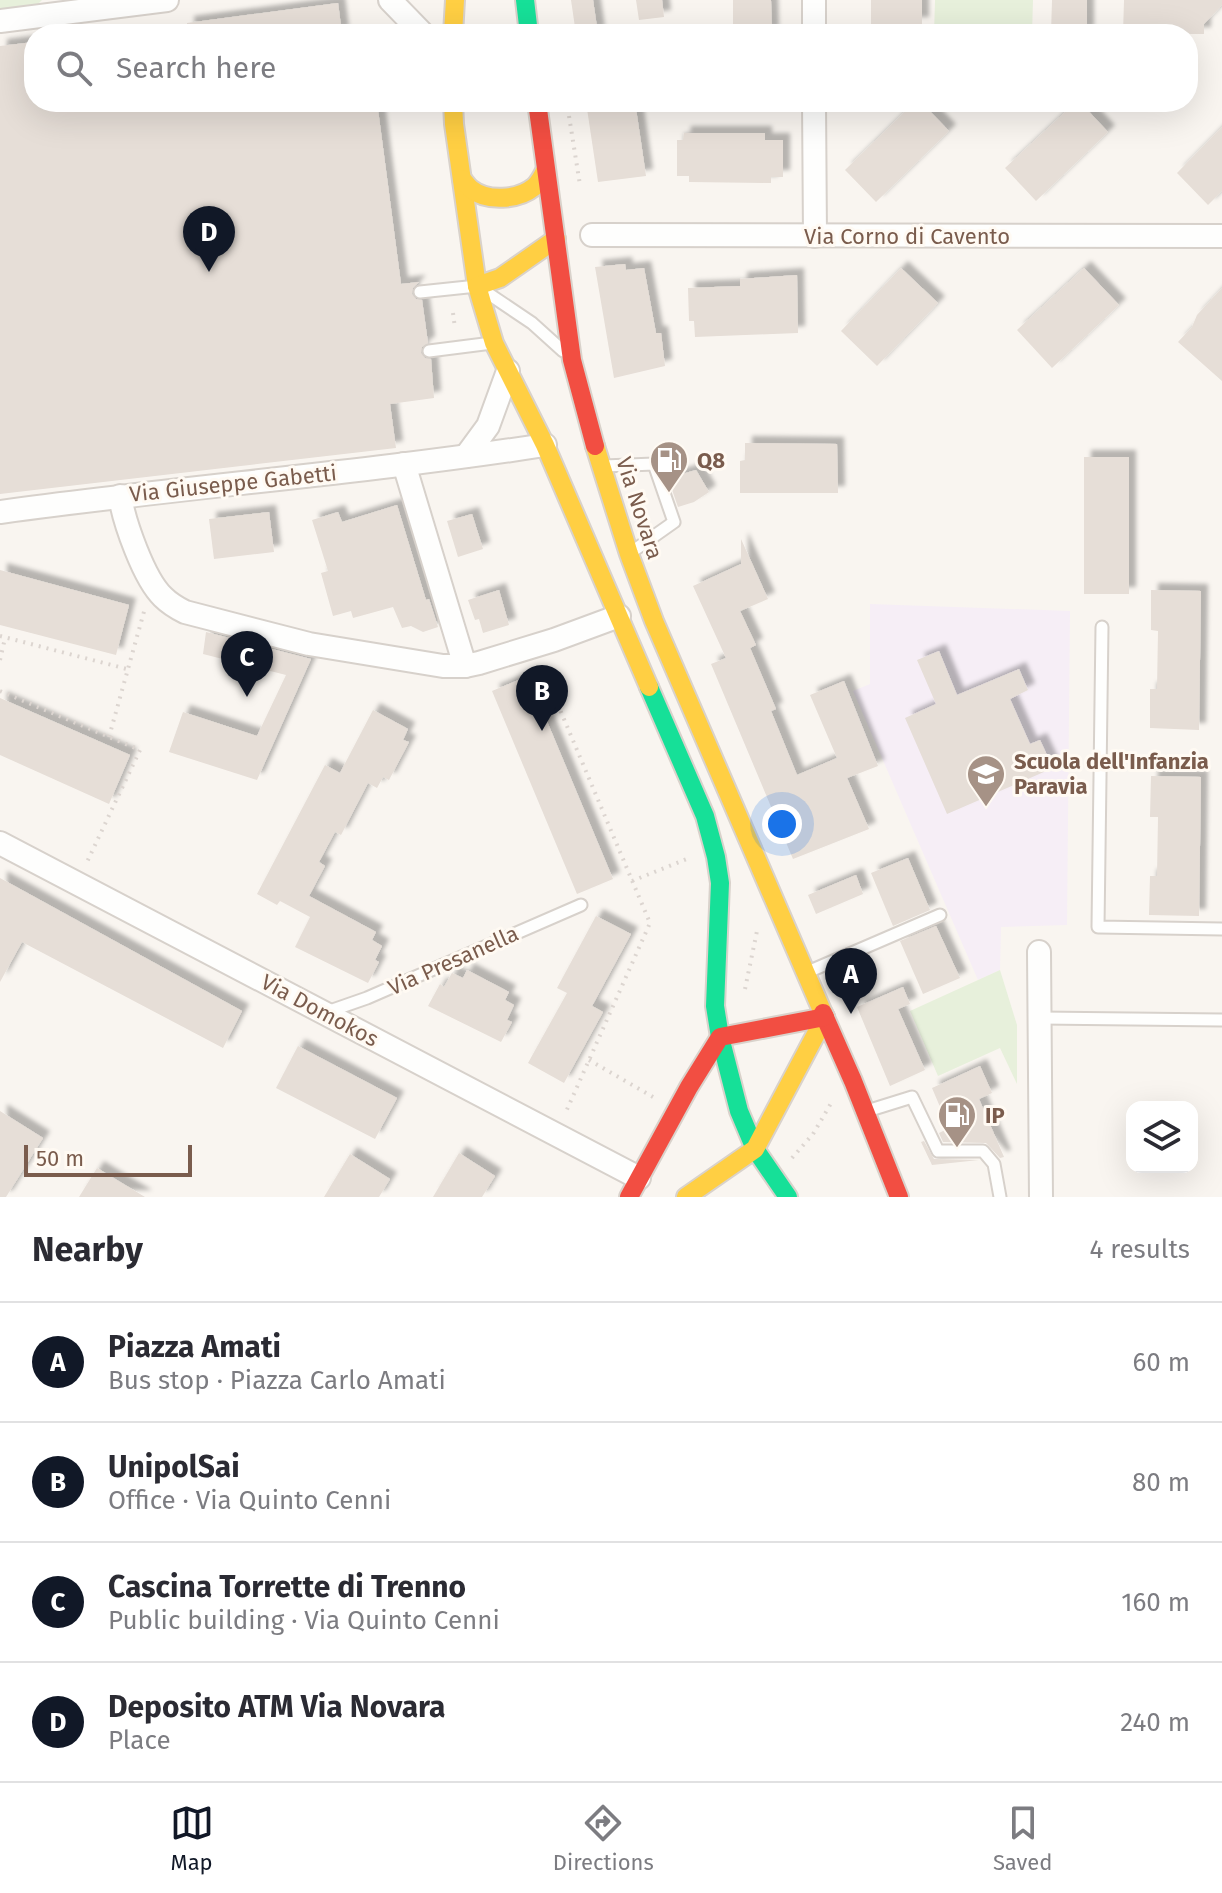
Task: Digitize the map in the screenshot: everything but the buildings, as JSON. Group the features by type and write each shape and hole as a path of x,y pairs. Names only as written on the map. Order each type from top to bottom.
{"street":[{"path":"0,21 61,7 167,0"},
{"path":"390,0 413,24"},
{"path":"454,24 455,0"},
{"path":"525,0 528,24"},
{"path":"814,0 814,24"},
{"path":"453,112 477,286 494,343 545,445 705,816 717,858 720,883 715,1006 720,1037 739,1111 755,1149 788,1197"},
{"name":"Via Novara","path":"538,112 572,360 629,554 659,633 899,1197"},
{"path":"814,112 815,236"},
{"path":"462,179 472,190 487,196 510,197 531,189 545,171"},
{"name":"Via Corno di Cavento","path":"592,235 1222,236"},
{"path":"477,286 500,278 556,239"},
{"path":"466,456 488,426 508,371"},
{"name":"Via Giuseppe Gabetti","path":"0,512 545,445"},
{"path":"404,464 465,666"},
{"path":"120,496 124,518 151,581 161,596 185,612 322,646 443,666 465,666 530,648 619,616"},
{"name":"Via Domokos","path":"0,843 324,1013 634,1188"},
{"path":"1039,952 1041,1197"},
{"path":"634,1188 720,1037 825,1017"},
{"path":"686,1197 755,1149 825,1017"}],"lane":[{"path":"420,292 477,286 532,323 572,360"},
{"path":"429,351 494,343"},
{"path":"601,466 654,464 674,522 629,554"},
{"path":"1102,627 1098,927 1222,929"},
{"name":"Via Presanella","path":"324,1013 367,998 581,905"},
{"path":"806,973 940,915"},
{"path":"1040,1018 1222,1020"},
{"path":"865,1112 912,1097 938,1151 983,1151 994,1164 1000,1197"}],"path":[{"path":"569,116 580,185"},
{"path":"453,313 455,328"},
{"path":"109,737 148,598"},
{"path":"0,660 3,637 127,669"},
{"path":"539,661 650,923 564,1117"},
{"path":"0,691 140,750 87,862"},
{"path":"632,881 691,857"},
{"path":"742,998 758,928"},
{"path":"589,1060 655,1098"},
{"path":"788,1161 813,1134 833,1099"}],"shaded area":[{"name":"Scuola dell'Infanzia Paravia","path":"870,604 1070,611 1067,925 1001,927 1000,970 978,980 853,691 870,684"}],"green space":[{"path":"0,0 42,0 35,7 0,11"},
{"path":"935,0 1033,0 1032,24 934,24"},
{"path":"1000,970 1017,1025 1017,1084 1000,1048 938,1076 910,1011"}],"traffic: fast":[{"path":"525,0 528,24"},
{"path":"649,687 705,816 716,857 720,883 715,1006 739,1111 755,1149 788,1197"}],"traffic: slow":[{"path":"454,24 455,0"},
{"path":"453,112 477,286 494,343 545,445 649,687"},
{"path":"462,179 478,193 502,198 527,191 537,184 545,171"},
{"path":"477,286 500,278 556,239"},
{"path":"595,446 654,621 823,1013"},
{"path":"686,1197 755,1149 825,1017"}],"traffic: jam":[{"path":"538,112 572,360 595,446"},
{"path":"823,1013 899,1197"},
{"path":"629,1197 720,1037 825,1017"}],"place":[{"name":"Deposito ATM Via Novara","path":"209,272"},
{"name":"Q8","path":"669,494"},
{"name":"Cascina Torrette di Trenno","path":"247,697"},
{"name":"UnipolSai","path":"542,731"},
{"name":"Scuola dell'Infanzia Paravia","path":"986,808"},
{"name":"Piazza Amati","path":"851,1014"},
{"name":"IP","path":"957,1149"}]}
